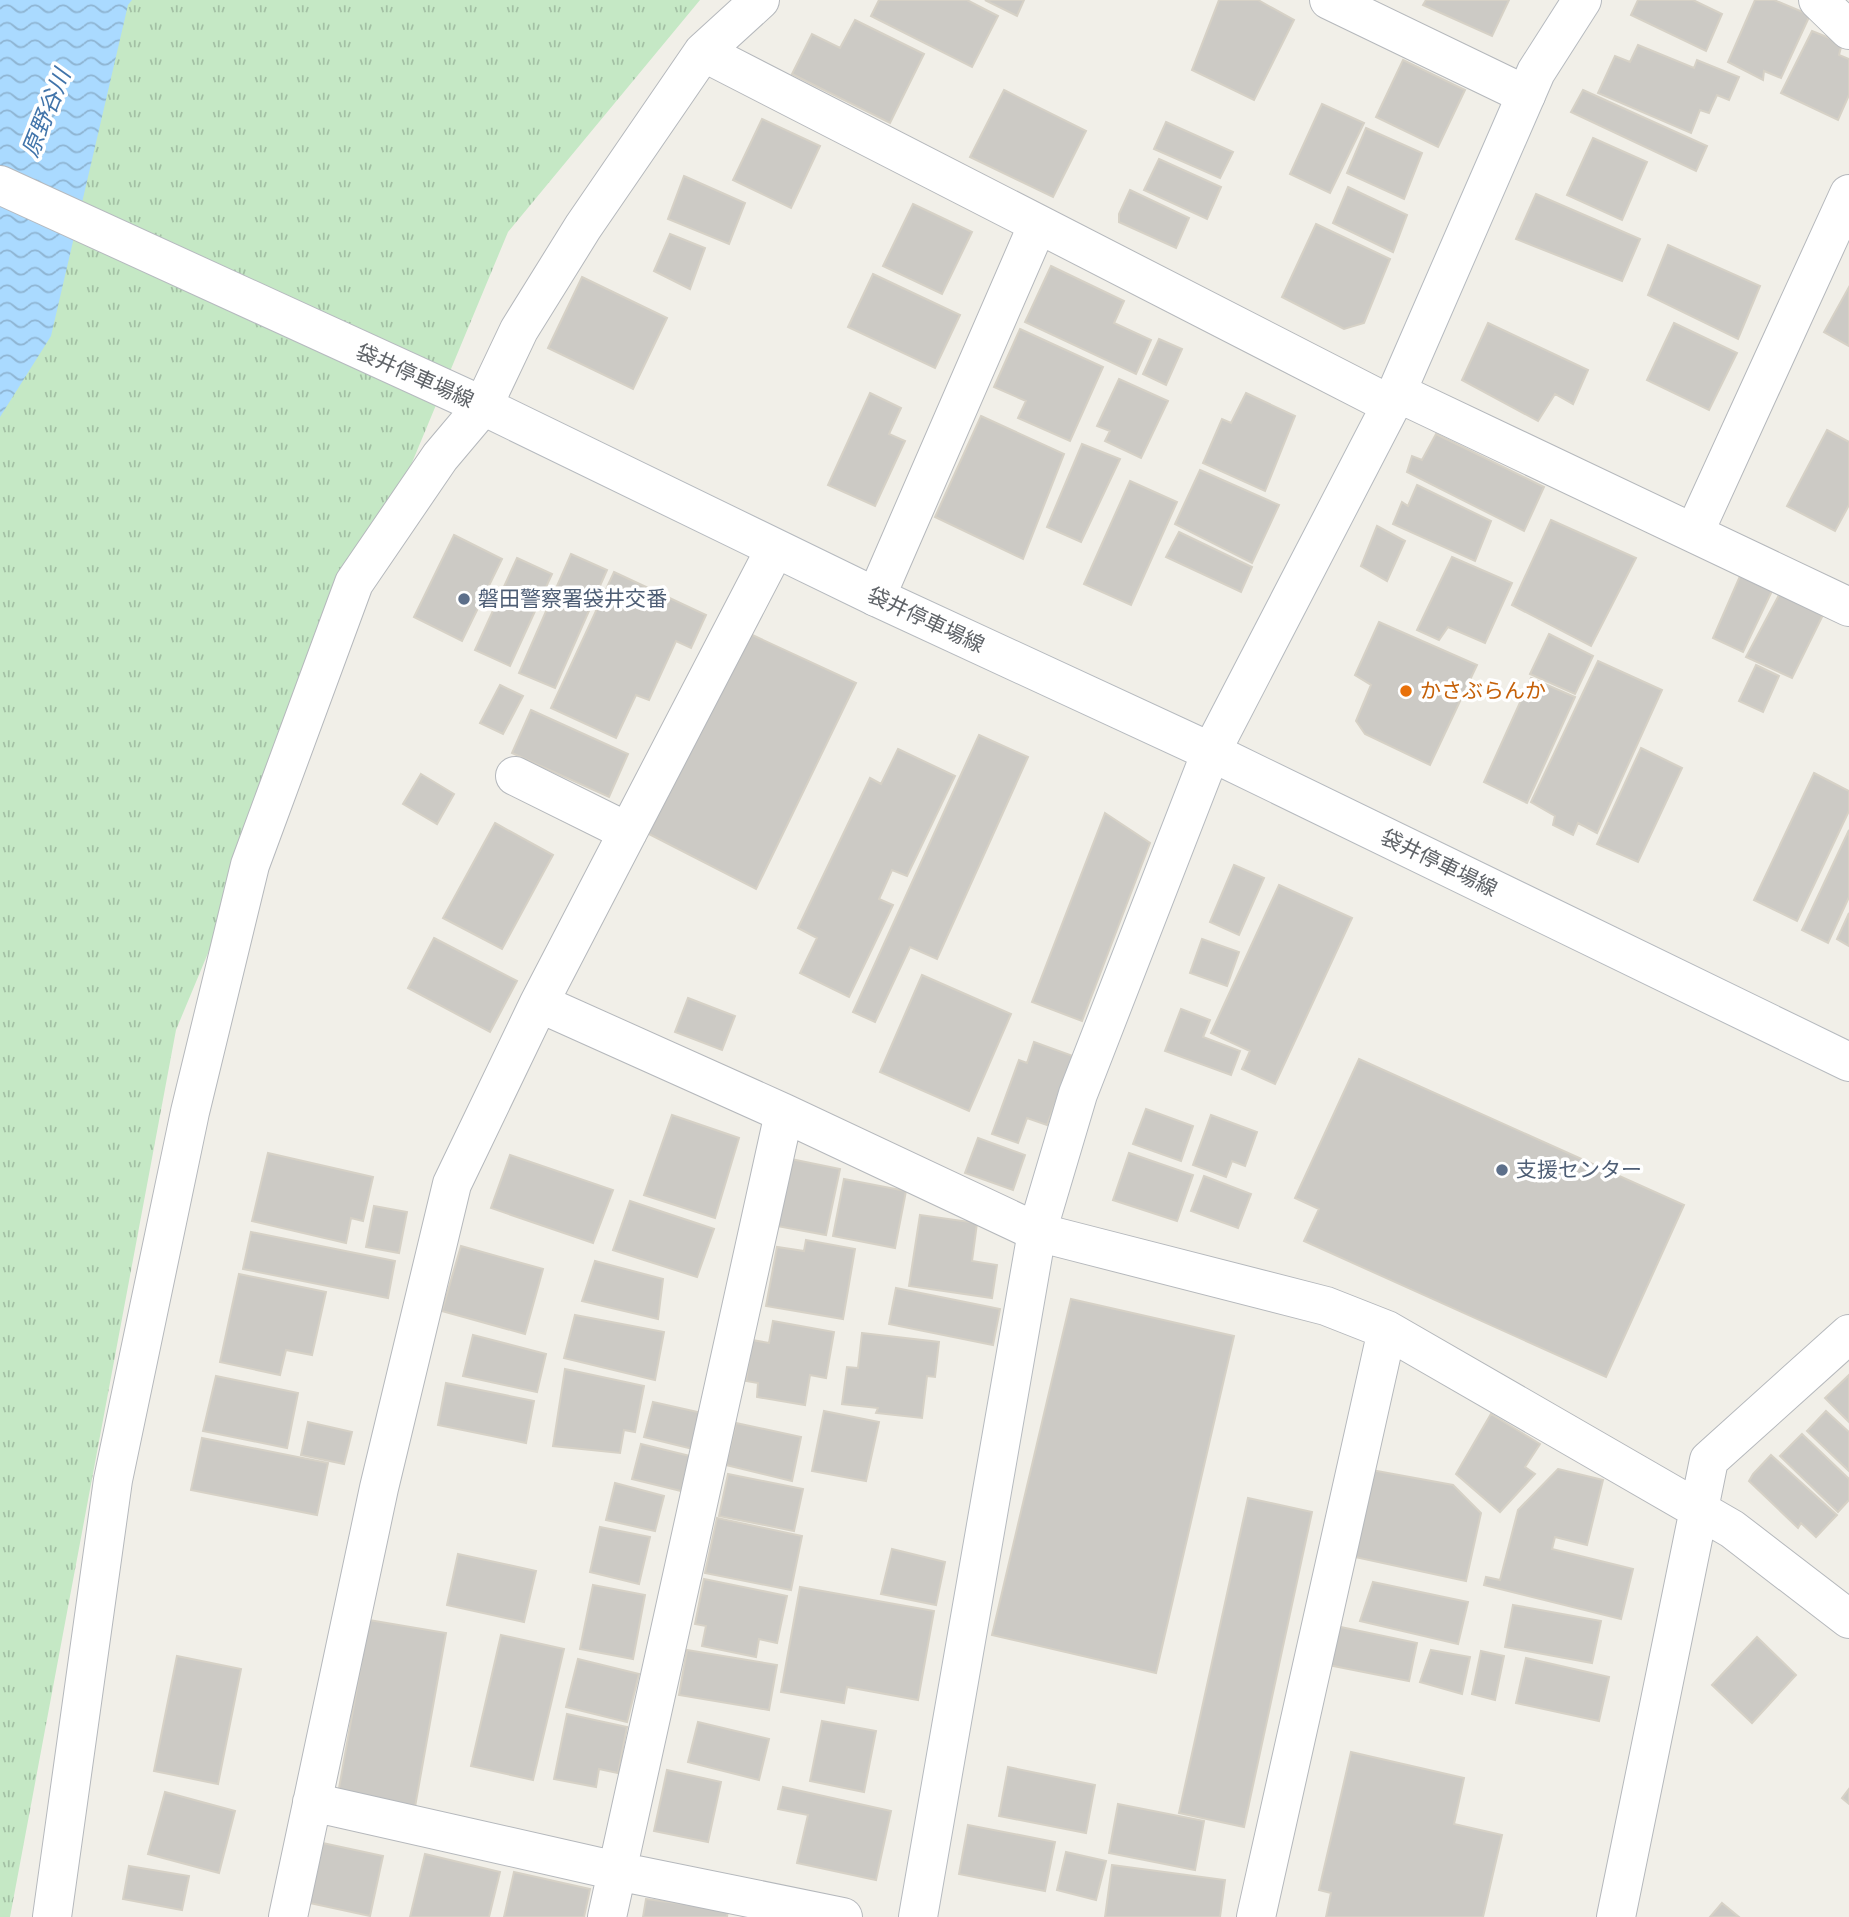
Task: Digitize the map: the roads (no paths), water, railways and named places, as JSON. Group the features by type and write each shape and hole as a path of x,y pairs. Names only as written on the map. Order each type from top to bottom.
{"street":[{"path":"52,1917 113,1480 190,1112 250,865 354,583 440,457 483,407 519,330 583,226 703,52 760,0"},
{"path":"1329,0 1526,95"},
{"path":"918,1917 1037,1232 1078,1094 1211,752 1393,399 1536,72 1582,0"},
{"path":"1818,0 1849,30"},
{"path":"703,52 1038,224 1393,399 1694,533 1849,607"},
{"name":"袋井停車場線","path":"0,185 483,407 876,597 1211,752 1849,1062"},
{"path":"1694,533 1849,194"},
{"path":"876,597 1038,224"},
{"path":"288,1917 379,1488 452,1184 539,1003 775,549"},
{"path":"515,776 628,832"},
{"path":"539,1003 784,1113 1037,1232 1326,1306 1387,1329 1732,1529 1849,1619"},
{"path":"607,1917 784,1113"},
{"path":"1256,1917 1387,1329"},
{"path":"1616,1917 1710,1460 1849,1334"},
{"path":"312,1802 617,1871 843,1917"}],"water":[{"name":"原野谷川","path":"0,0 132,0 128,5 51,336 0,417"}],"place":[{"name":"磐田警察署袋井交番","path":"464,599"},
{"name":"かさぶらんか","path":"1406,691"},
{"name":"支援センター","path":"1502,1170"}]}
